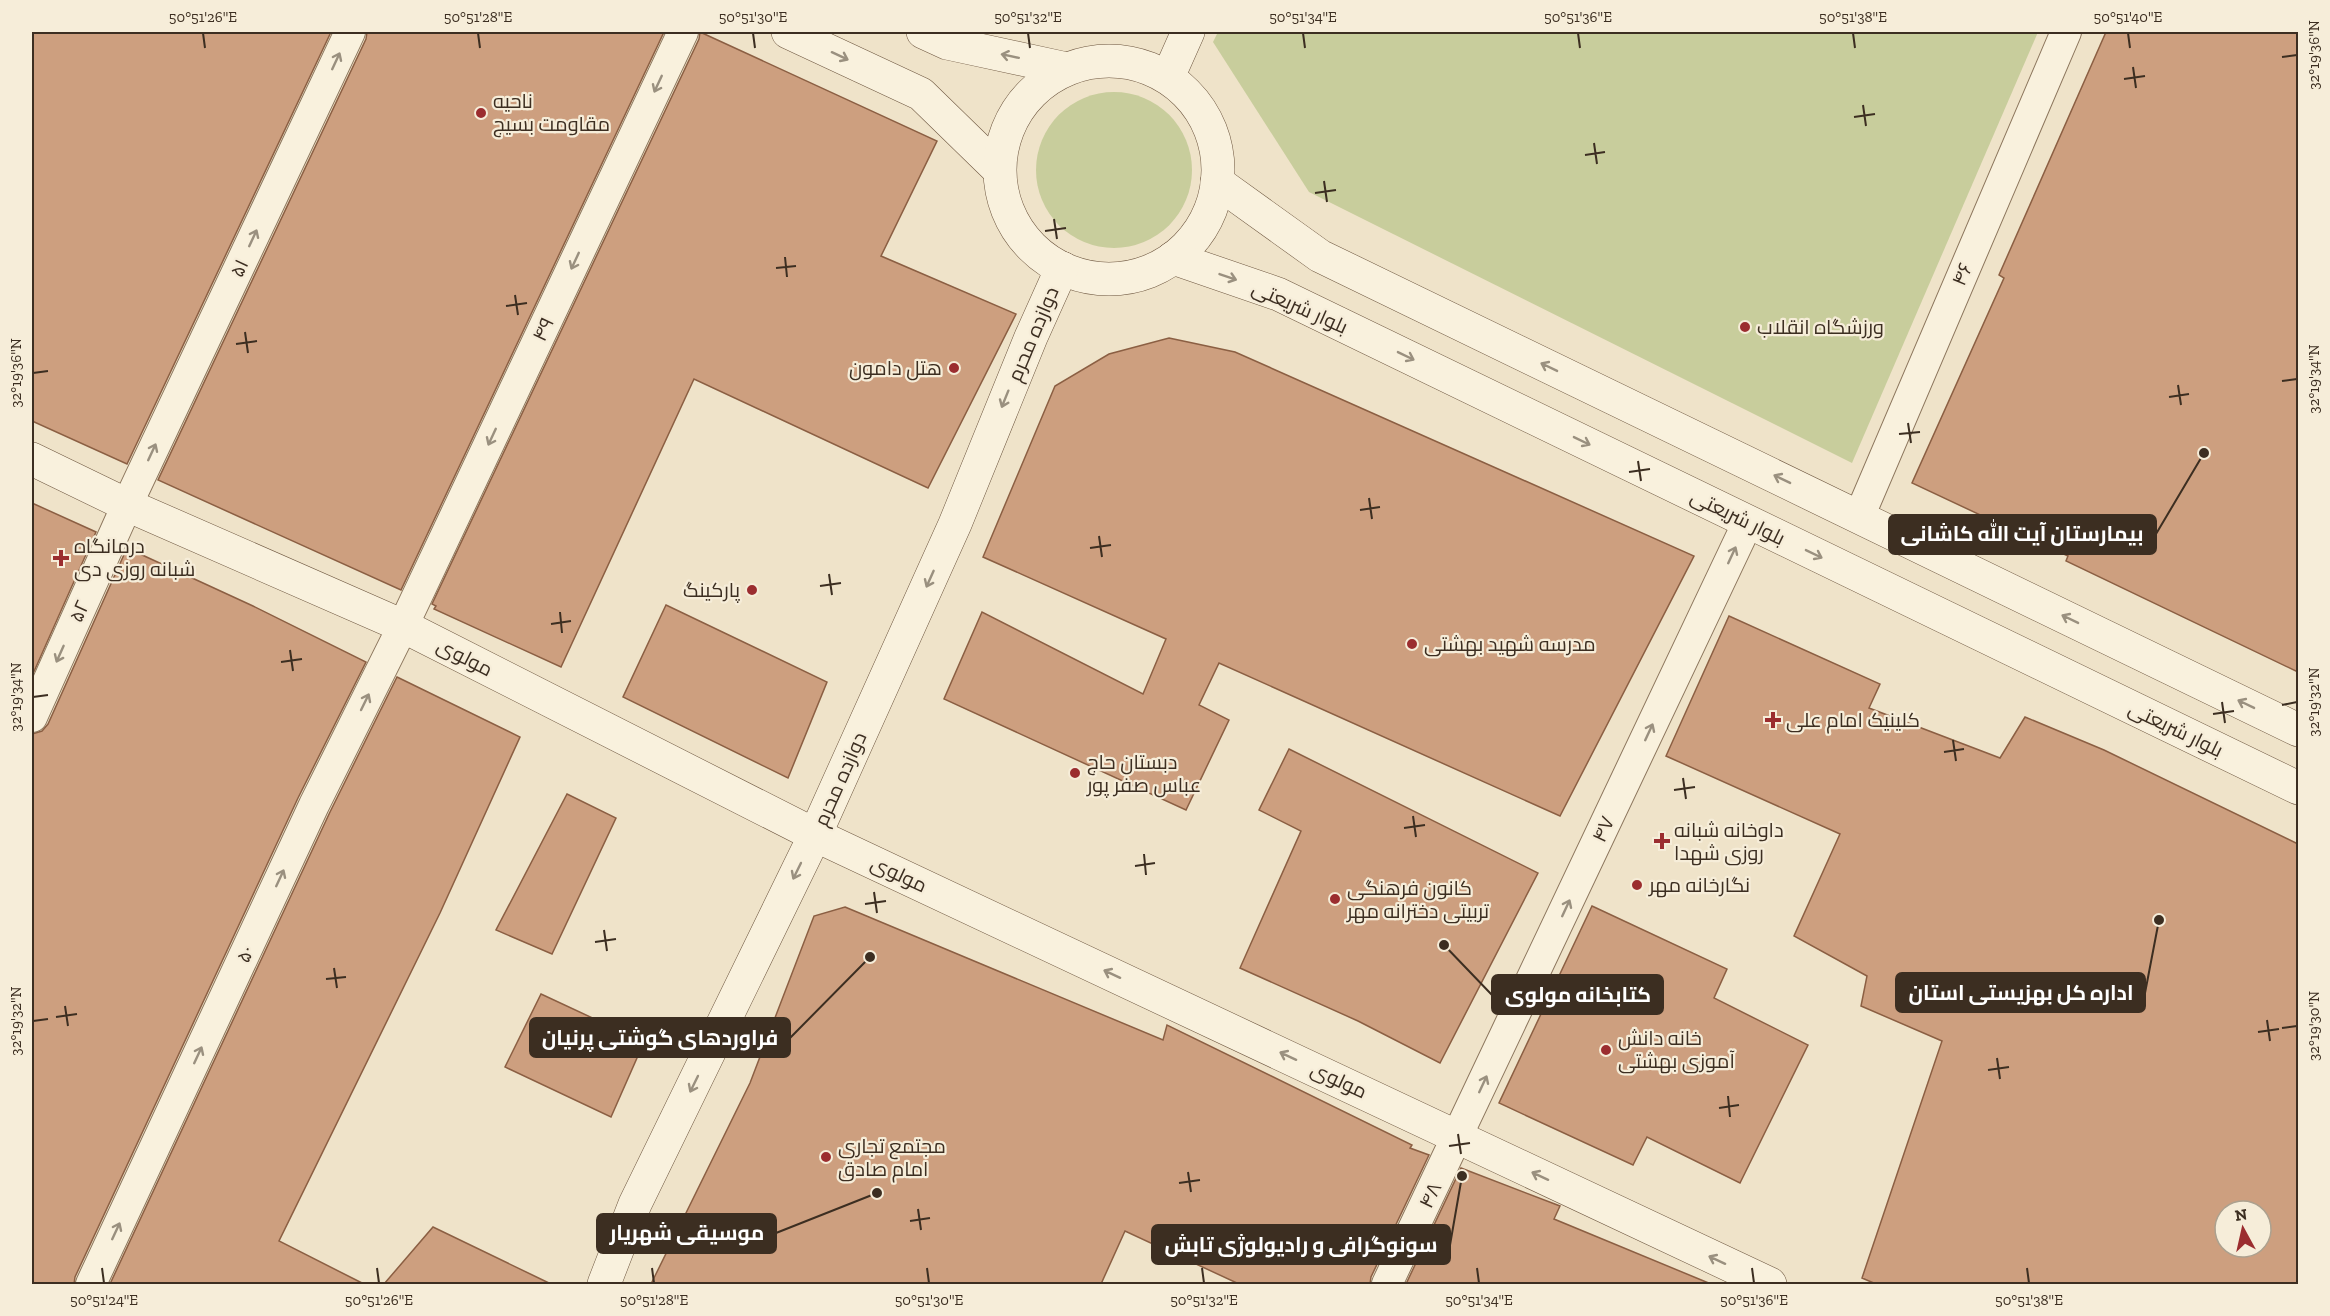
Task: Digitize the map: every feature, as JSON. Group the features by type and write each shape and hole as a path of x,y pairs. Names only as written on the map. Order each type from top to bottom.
{"main road":[{"path":"788,32 921,94 999,170"},
{"path":"923,32 947,43 1067,69"},
{"path":"1168,77 1188,32"},
{"path":"1096,61 1127,62 1168,77 1197,105 1210,129 1217,155 1217,182 1210,211 1195,237 1173,258 1148,272 1119,278 1090,277 1062,268 1036,252 1016,228 1003,200 999,170 1003,138 1017,109 1039,85 1067,69 1096,61"},
{"path":"1217,182 1320,256 2298,730"},
{"name":"بلوار شریعتی","path":"1173,258 1278,294 2298,788"},
{"name":"دوازده محرم","path":"604,1284 635,1204 815,835 955,524 1031,337 1062,268"},
{"name":"مولوی","path":"32,459 127,505 403,626 815,835 1770,1284"}],"street":[{"name":"۵۱","path":"127,505 350,32"},
{"name":"۴۹","path":"403,626 683,32"},
{"name":"۴۶","path":"1858,517 2066,32"},
{"name":"۵۲","path":"32,717 127,505"},
{"name":"۴۷","path":"1458,1137 1748,522"},
{"name":"۵۰","path":"92,1284 314,805 403,626"},
{"name":"۴۸","path":"1387,1284 1458,1137"}],"green space":[{"name":"ورزشگاه انقلاب","path":"1218,32 2038,32 1852,463 1309,192 1213,42"},
{"path":"1114,92 1144,98 1169,115 1186,140 1192,170 1186,200 1169,225 1144,242 1114,248 1084,242 1059,225 1042,200 1036,170 1042,140 1059,115 1084,98"}],"building":[{"path":"32,32 331,32 127,464 32,421"},
{"path":"367,32 664,32 401,590 158,480 366,39"},
{"path":"700,32 937,141 881,256 1016,314 928,488 694,379 561,667 434,609 436,606 432,604 699,39"},
{"path":"2106,32 2298,32 2298,672 2066,561 2068,556 1912,483 2004,278 1999,275"},
{"name":"مدرسه شهید بهشتی","path":"1169,338 1235,352 1694,556 1560,816 1219,663 1199,705 1229,720 1186,810 944,699 982,612 1143,694 1166,639 983,557 1055,386 1109,354"},
{"name":"درمانگاه شبانه روزی دی","path":"32,503 96,532 32,676"},
{"path":"127,548 253,606 366,662 298,798 75,1277 74,1284 32,1284 32,734 42,731 48,724"},
{"path":"666,605 827,682 788,778 623,697"},
{"path":"1729,616 1880,684 1869,708 2000,758 2025,717 2104,750 2298,844 2298,1284 1876,1284 1862,1278 1942,1041 1861,1006 1867,976 1794,936 1840,834 1666,756"},
{"path":"397,677 520,737 440,913 279,1241 364,1284 110,1284 330,812"},
{"path":"1289,749 1538,873 1440,1063 1358,1021 1240,968 1301,831 1259,810"},
{"path":"567,794 616,818 552,954 496,930"},
{"name":"خانه دانش آموزی بهشتی","path":"1592,906 1727,969 1714,998 1808,1045 1740,1183 1647,1137 1633,1165 1499,1103"},
{"path":"845,907 1163,1040 1167,1025 1412,1145 1410,1148 1429,1155 1371,1277 1370,1284 1239,1284 1125,1231 1101,1284 651,1284 750,1083 814,916"},
{"path":"541,994 644,1042 611,1117 505,1067"},
{"path":"1461,1168 1560,1206 1554,1219 1711,1284 1406,1284"},
{"path":"433,1227 551,1284 384,1284"}],"place":[{"name":"ناحیه مقاومت بسیج","path":"481,113"},
{"name":"ورزشگاه انقلاب","path":"1745,327"},
{"name":"هتل دامون","path":"954,368"},
{"name":"بیمارستان آیت الله کاشانی","path":"2204,453"},
{"name":"درمانگاه شبانه روزی دی","path":"61,558"},
{"name":"پارکینگ","path":"752,590"},
{"name":"مدرسه شهید بهشتی","path":"1412,644"},
{"name":"کلینیک امام علی","path":"1773,720"},
{"name":"دبستان حاج عباس صفر پور","path":"1075,773"},
{"name":"داوخانه شبانه روزی شهدا","path":"1662,841"},
{"name":"نگارخانه مهر","path":"1637,885"},
{"name":"کانون فرهنگی تربیتی دخترانه مهر","path":"1335,899"},
{"name":"اداره کل بهزیستی استان","path":"2159,920"},
{"name":"کتابخانه مولوی","path":"1444,945"},
{"name":"فراوردهای گوشتی پرنیان","path":"870,957"},
{"name":"خانه دانش آموزی بهشتی","path":"1606,1050"},
{"name":"مجتمع تجاری امام صادق","path":"826,1157"},
{"name":"سونوگرافی و رادیولوژی تابش","path":"1462,1176"},
{"name":"موسیقی شهریار","path":"877,1193"}]}
